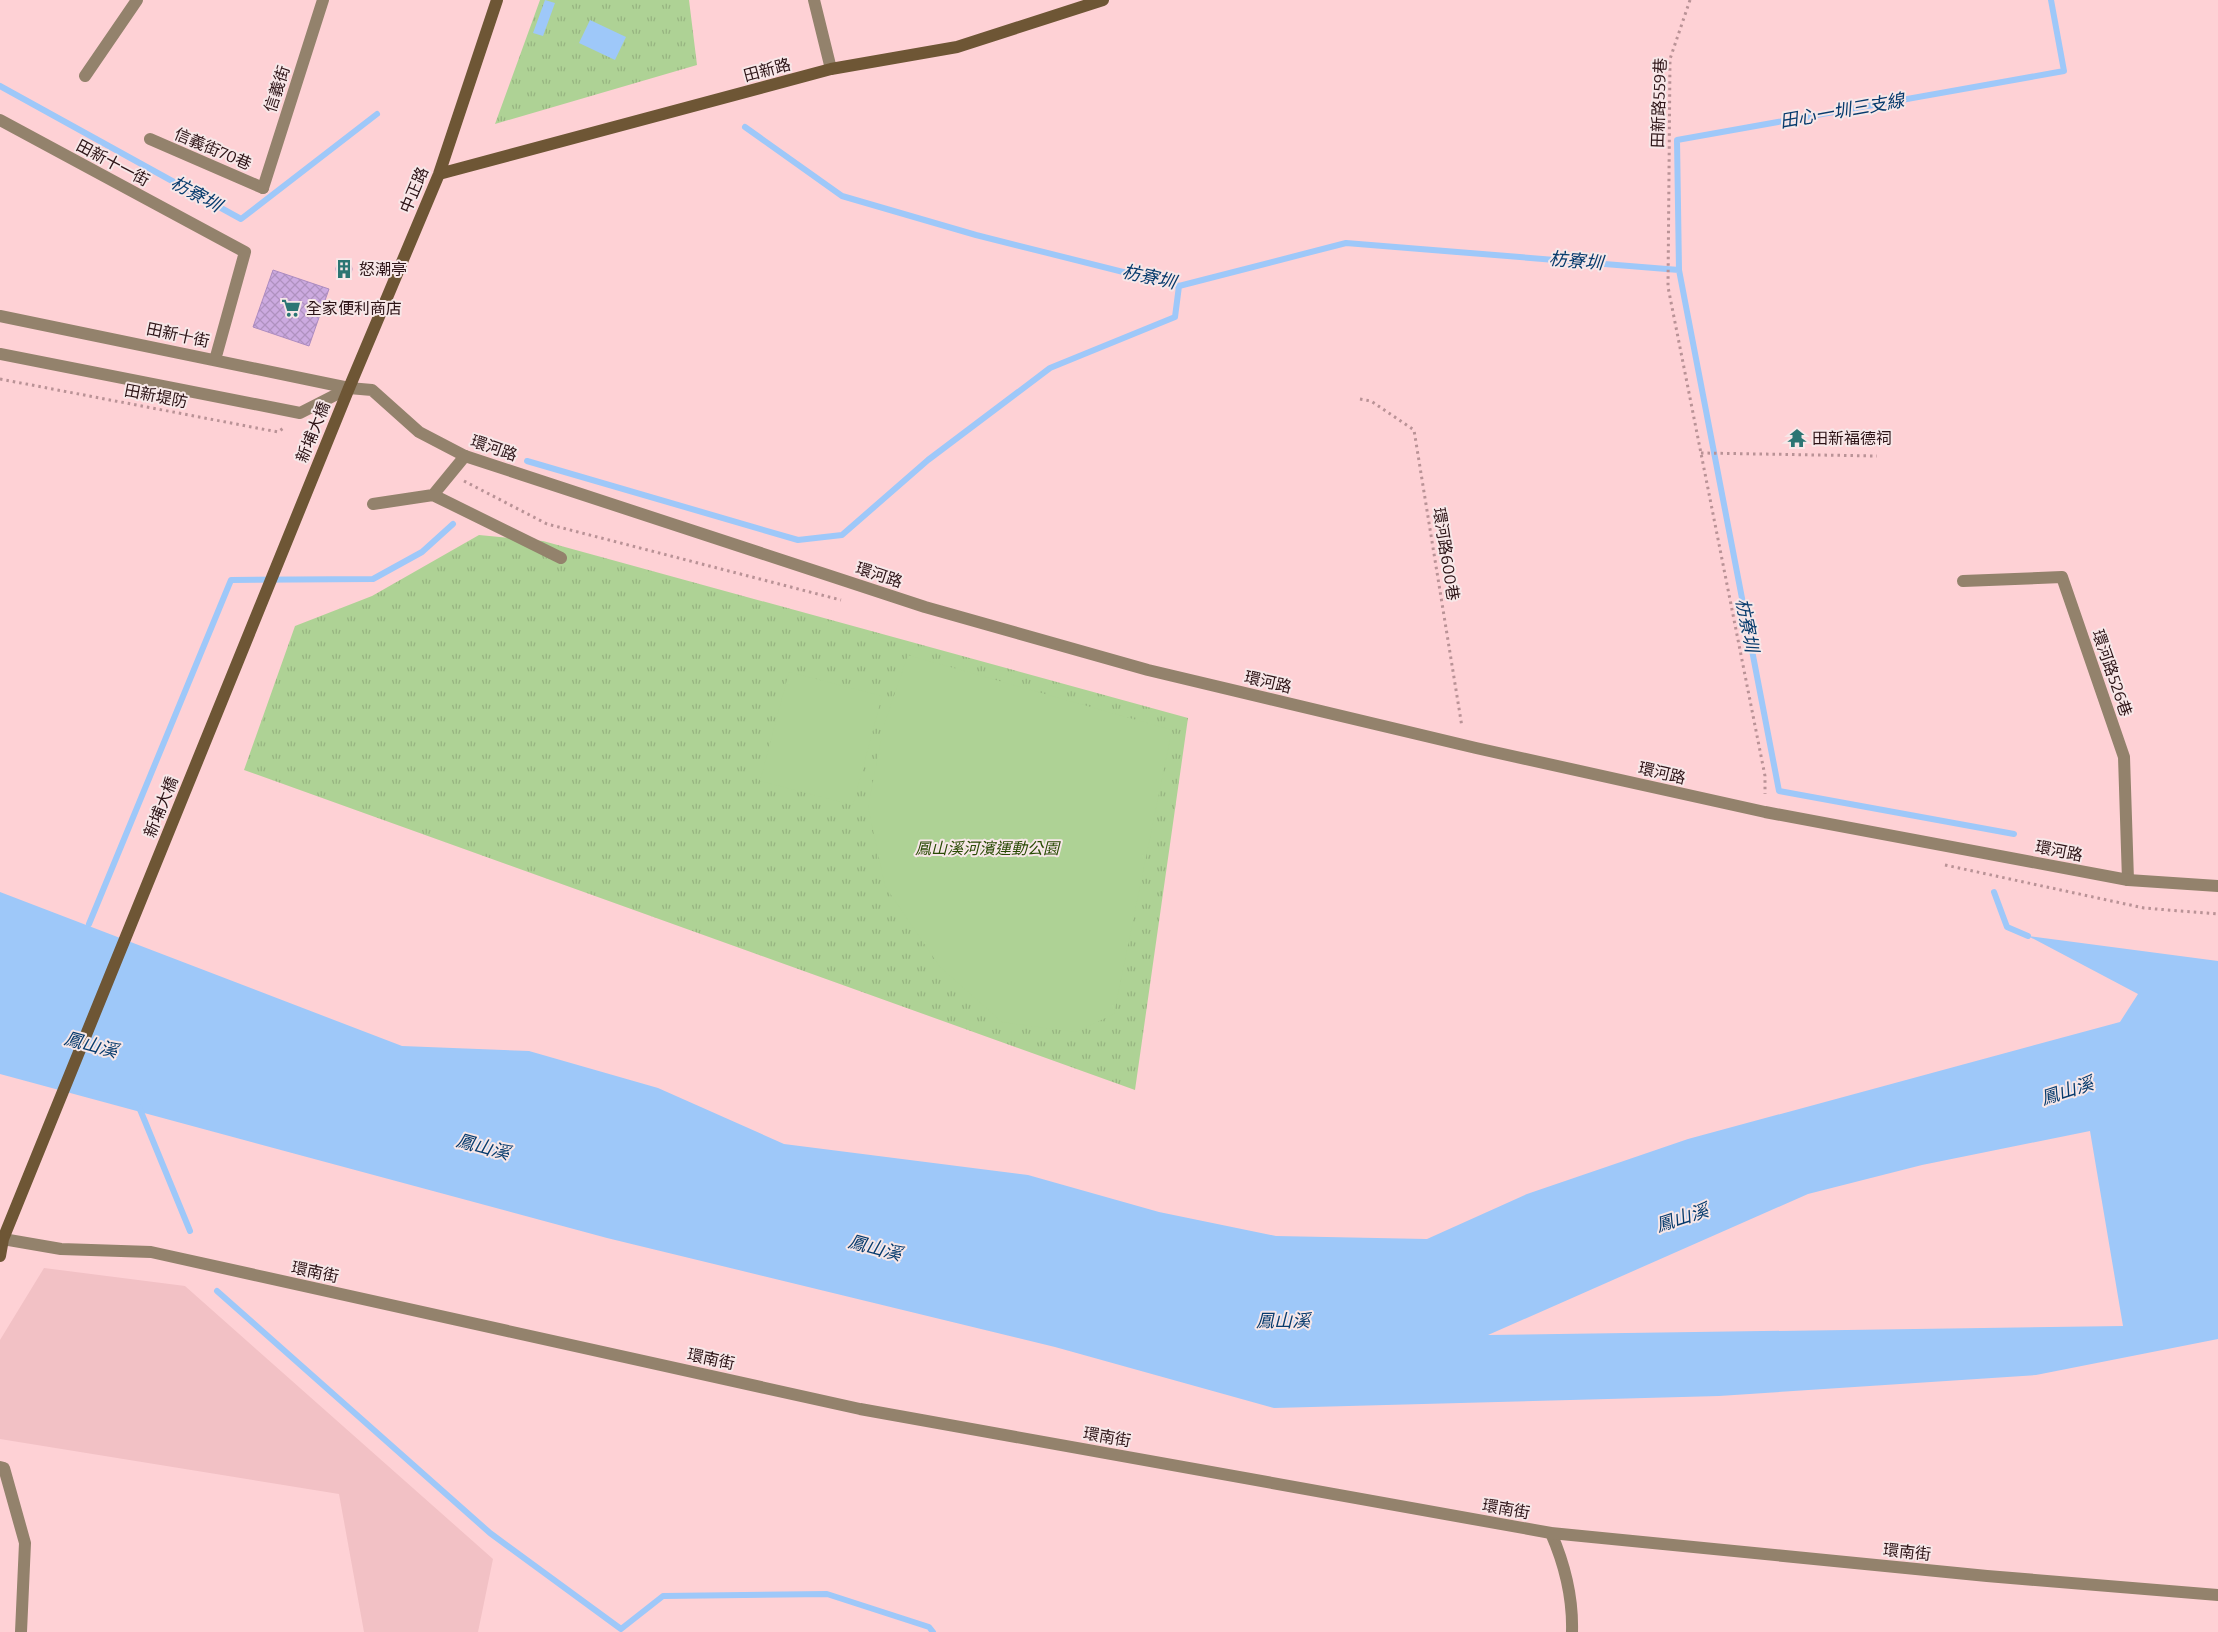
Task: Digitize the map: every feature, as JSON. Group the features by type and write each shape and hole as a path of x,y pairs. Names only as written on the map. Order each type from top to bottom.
{"main road":[{"name":"中正路","path":"349,388 439,174 497,0"},
{"name":"田新路","path":"439,174 832,69 957,47 1103,0"},
{"name":"新埔大橋","path":"0,1256 1,1239 349,388"}],"street":[{"path":"85,76 137,0"},
{"name":"信義街","path":"263,188 323,0"},
{"path":"814,0 832,69"},
{"name":"田新十一街","path":"0,120 245,252 215,360"},
{"name":"信義街70巷","path":"150,140 263,188"},
{"name":"田新十街","path":"0,316 349,388"},
{"path":"0,354 300,413 349,388"},
{"name":"環河路","path":"349,388 372,390 420,432 465,456 925,607 1148,670 1465,745 1765,812 2128,880 2218,886"},
{"path":"433,495 465,456"},
{"path":"373,504 433,495 561,558"},
{"name":"環河路526巷","path":"1963,581 2062,577 2124,757 2128,880"},
{"name":"環南街","path":"1,1239 61,1249 152,1252 860,1409 1551,1533 1987,1576 2218,1594"},
{"path":"0,1467 4,1468 25,1543 21,1632"},
{"path":"1551,1533 1563,1560 1573,1607 1572,1632"}],"path":[{"name":"田新路559巷","path":"1690,0 1670,59 1668,280 1764,776 1765,812"},
{"name":"田新堤防","path":"0,379 278,432 300,413"},
{"name":"環河路600巷","path":"1360,399 1371,400 1414,430 1465,745"},
{"path":"1702,453 1877,456"}],"shaded area":[{"path":"44,1268 185,1286 493,1559 478,1632 364,1632 339,1494 0,1439 0,1340"}],"green space":[{"path":"540,0 689,0 697,65 495,124"},
{"name":"鳳山溪河濱運動公園","path":"479,535 543,541 1188,718 1135,1090 244,770 295,626 372,596"},
{"path":"908,655 1172,730 1114,1014 1076,1032 1002,1022 940,967 885,886 868,807 884,725"},
{"path":"789,672 882,696 853,805 760,781"}],"water":[{"path":"545,0 555,3 543,36 533,33"},
{"path":"590,20 626,37 615,60 579,43"},
{"name":"鳳山溪","path":"0,892 402,1046 529,1051 658,1088 784,1144 1028,1175 1159,1212 1276,1236 1427,1239 1527,1194 1688,1139 2120,1022 2138,994 2028,936 2218,961 2218,1339 2036,1375 1719,1396 1274,1408 1055,1347 607,1238 0,1074","holes":["2090,1131 2123,1326 1488,1335 1808,1194 1922,1165"]}],"building":[{"name":"怒潮亭","path":"344,261 350,263 352,269 350,275 344,277 338,275 336,269 338,263"},
{"name":"全家便利商店","path":"273,270 329,289 309,346 253,327"}],"waterway":[{"name":"枋寮圳","path":"2014,834 1779,791 1679,270 1677,140 2064,71 2051,0"},
{"name":"枋寮圳","path":"0,86 241,219 377,114"},
{"name":"枋寮圳","path":"745,127 842,196 976,235 1179,286 1346,243 1679,270"},
{"path":"527,461 798,540 842,535 928,460 1050,368 1175,317 1179,286"},
{"path":"89,924 231,580 373,579 422,552 453,524"},
{"name":"枋寮圳","path":"1994,892 2007,927 2028,936"},
{"path":"139,1107 190,1231"},
{"path":"217,1291 490,1533 621,1629 663,1596 827,1594 929,1627 933,1632"}],"place":[{"name":"怒潮亭","path":"344,269"},
{"name":"全家便利商店","path":"291,308"},
{"name":"田新福德祠","path":"1797,438"}],"water label":[{"name":"田心一圳三支線","path":"1842,111"}]}
